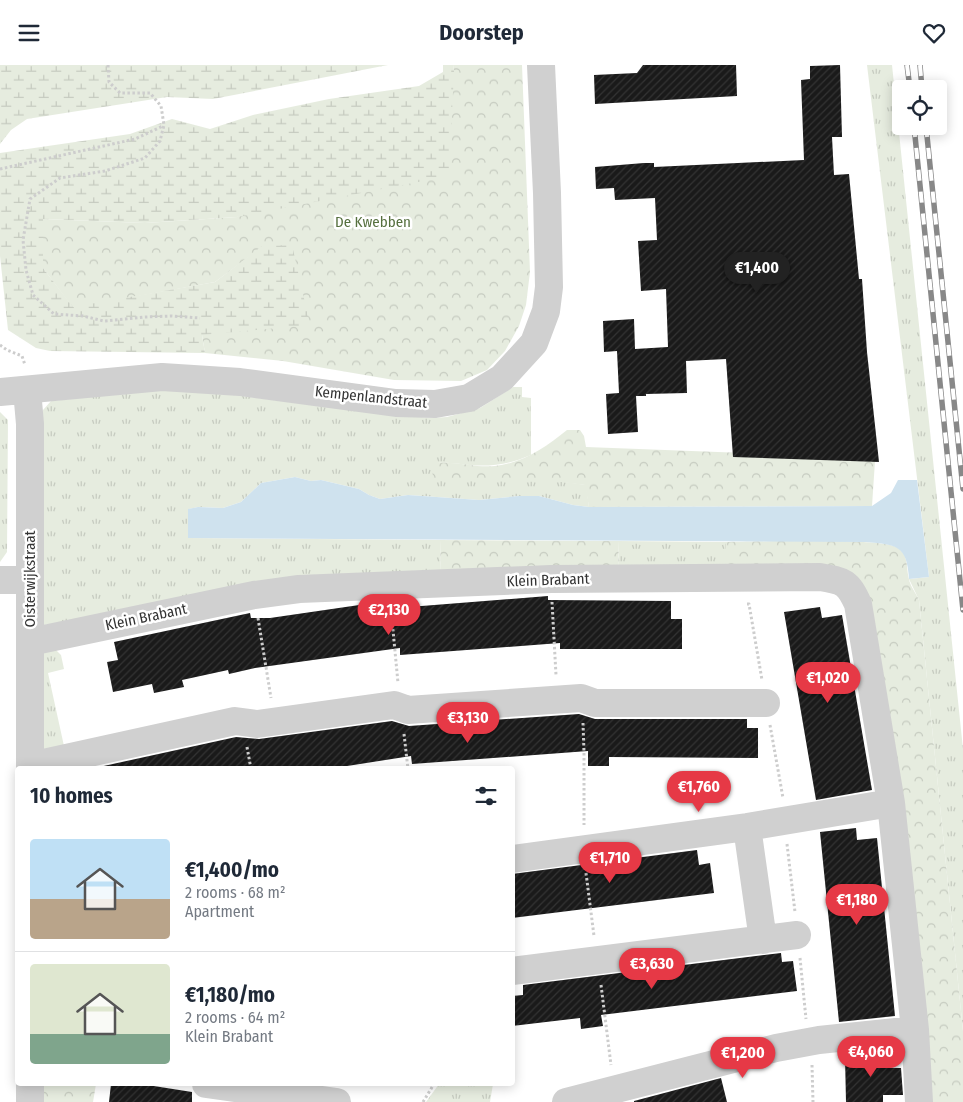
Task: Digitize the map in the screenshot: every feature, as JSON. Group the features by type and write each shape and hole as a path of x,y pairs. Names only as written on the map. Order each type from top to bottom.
{"street":[{"name":"Kempenlandstraat","path":"0,392 162,377 240,382 396,403 435,404 469,398 502,378 534,343 546,311 549,287 547,66"},
{"name":"Oisterwijkstraat","path":"27,390 30,424 30,766"},
{"name":"Klein Brabant","path":"30,642 254,595 299,589 551,579 820,577 836,580 850,587 858,604 891,803 915,1030 919,1102"},
{"path":"0,580 30,580"},
{"path":"34,766 235,721 258,724 394,705 408,711 569,699 594,703 766,703"},
{"path":"515,859 747,827 891,803"},
{"path":"747,827 763,940"},
{"path":"515,971 797,935"},
{"path":"566,1102 776,1048 915,1030"},
{"path":"30,1086 30,1102"},
{"path":"221,1086 337,1102"}],"path":[{"path":"108,65 109,82 120,93 150,93 162,106 164,125 160,141 145,159 105,171 60,178 30,199 23,240 26,270 33,295 54,314 83,316 104,321 144,317 200,317"},
{"path":"0,169 135,139 164,125"},
{"path":"551,579 569,699 584,752 583,850 614,1090"},
{"path":"390,586 408,766"},
{"path":"254,595 275,722"},
{"path":"811,1042 813,1102"},
{"path":"423,1102 433,1086"}],"green space":[{"path":"0,65 388,65 213,99 167,97 27,119 11,130 0,144"},
{"path":"443,65 453,65 454,71 449,176 237,217 145,223 43,219 43,268 73,307 215,282 262,246 292,245 310,325 202,335 205,353 50,351 36,348 8,330 0,256 0,153 130,134 172,119 210,129 253,115 329,99 419,86 443,72"},
{"name":"De Kwebben","path":"453,65 522,65 530,272 526,305 519,326 505,351 487,370 461,381 394,380 283,361 205,353 202,335 262,247 215,282 73,308 43,268 43,219 145,223 237,217 454,72"},
{"path":"867,65 892,65 894,80 892,80 892,135 899,135 963,749 963,1031 919,600 909,579 929,577"},
{"path":"513,387 522,387 522,397 531,398 531,455 516,461 493,465 477,466 438,463 586,485 589,507 539,496 479,500 408,495 380,499 359,489 321,480 311,481 295,477 261,483 241,502 223,508 198,507 189,509 188,538 440,540 441,574 44,625 41,620 41,417 43,410 51,401 158,390 220,393 383,414 433,418 447,417 480,408"},
{"path":"0,412 8,420 7,552 0,562"},
{"path":"567,430 580,430 584,436 586,447 848,457 875,461 872,506 589,507 585,485 561,482 434,481 432,471 438,463 495,466 515,462 534,453"},
{"path":"440,540 619,541 618,568 441,574"},
{"path":"619,541 726,542 726,569 618,568"},
{"path":"726,542 868,542 898,548 906,558 910,582 919,600 963,1031 963,1102 929,1102 866,598 726,569"},
{"path":"56,650 61,655 64,669 48,673 64,746 41,756 42,652"},
{"path":"42,1086 96,1086 93,1102 42,1102"},
{"path":"438,1086 493,1086 490,1102 426,1102"}],"water":[{"path":"295,477 311,481 321,480 359,489 380,499 408,495 479,500 539,496 589,507 872,506 891,493 898,480 917,480 929,577 909,579 906,559 903,553 893,546 866,542 188,538 188,509 198,507 223,508 241,502 261,483"}],"building":[{"path":"643,65 736,65 737,96 595,104 594,75 637,73"},
{"path":"840,65 842,137 832,137 834,175 849,174 859,279 862,279 867,352 879,462 733,457 726,359 686,361 687,393 636,396 638,432 608,434 606,394 619,393 617,351 604,352 603,321 634,319 635,349 668,347 666,289 641,291 638,241 657,240 655,198 615,200 614,188 596,189 595,167 644,163 654,163 654,167 804,160 801,80 810,79 810,66"},
{"path":"548,596 548,600 671,601 671,619 682,619 682,649 560,649 560,643 400,655 400,648 255,668 229,674 228,670 182,680 184,687 154,693 152,684 113,692 107,662 118,660 114,642 250,613 251,618 270,618 373,603 375,622 409,616 409,607"},
{"path":"820,607 822,618 842,615 872,790 816,800 784,612"},
{"path":"579,714 595,719 747,719 747,728 758,728 758,758 609,757 609,766 588,766 588,751 412,764 411,756 347,766 104,766 236,737 259,739 392,721 409,726"},
{"path":"856,828 857,840 877,838 895,1016 839,1022 820,832"},
{"path":"697,850 699,865 710,863 714,893 515,918 515,874"},
{"path":"781,953 782,962 793,961 797,991 601,1015 603,1026 581,1029 580,1018 515,1026 515,996 523,995 523,985"},
{"path":"885,1049 886,1068 901,1068 903,1095 883,1095 883,1102 846,1102 845,1057 864,1057 864,1051"},
{"path":"721,1078 727,1102 634,1102 634,1101"},
{"path":"111,1086 154,1086 192,1092 192,1102 109,1102"}],"railway":[{"path":"907,65 909,80"},
{"path":"920,65 921,80"},
{"path":"915,135 963,610"},
{"path":"927,135 963,489"}]}
